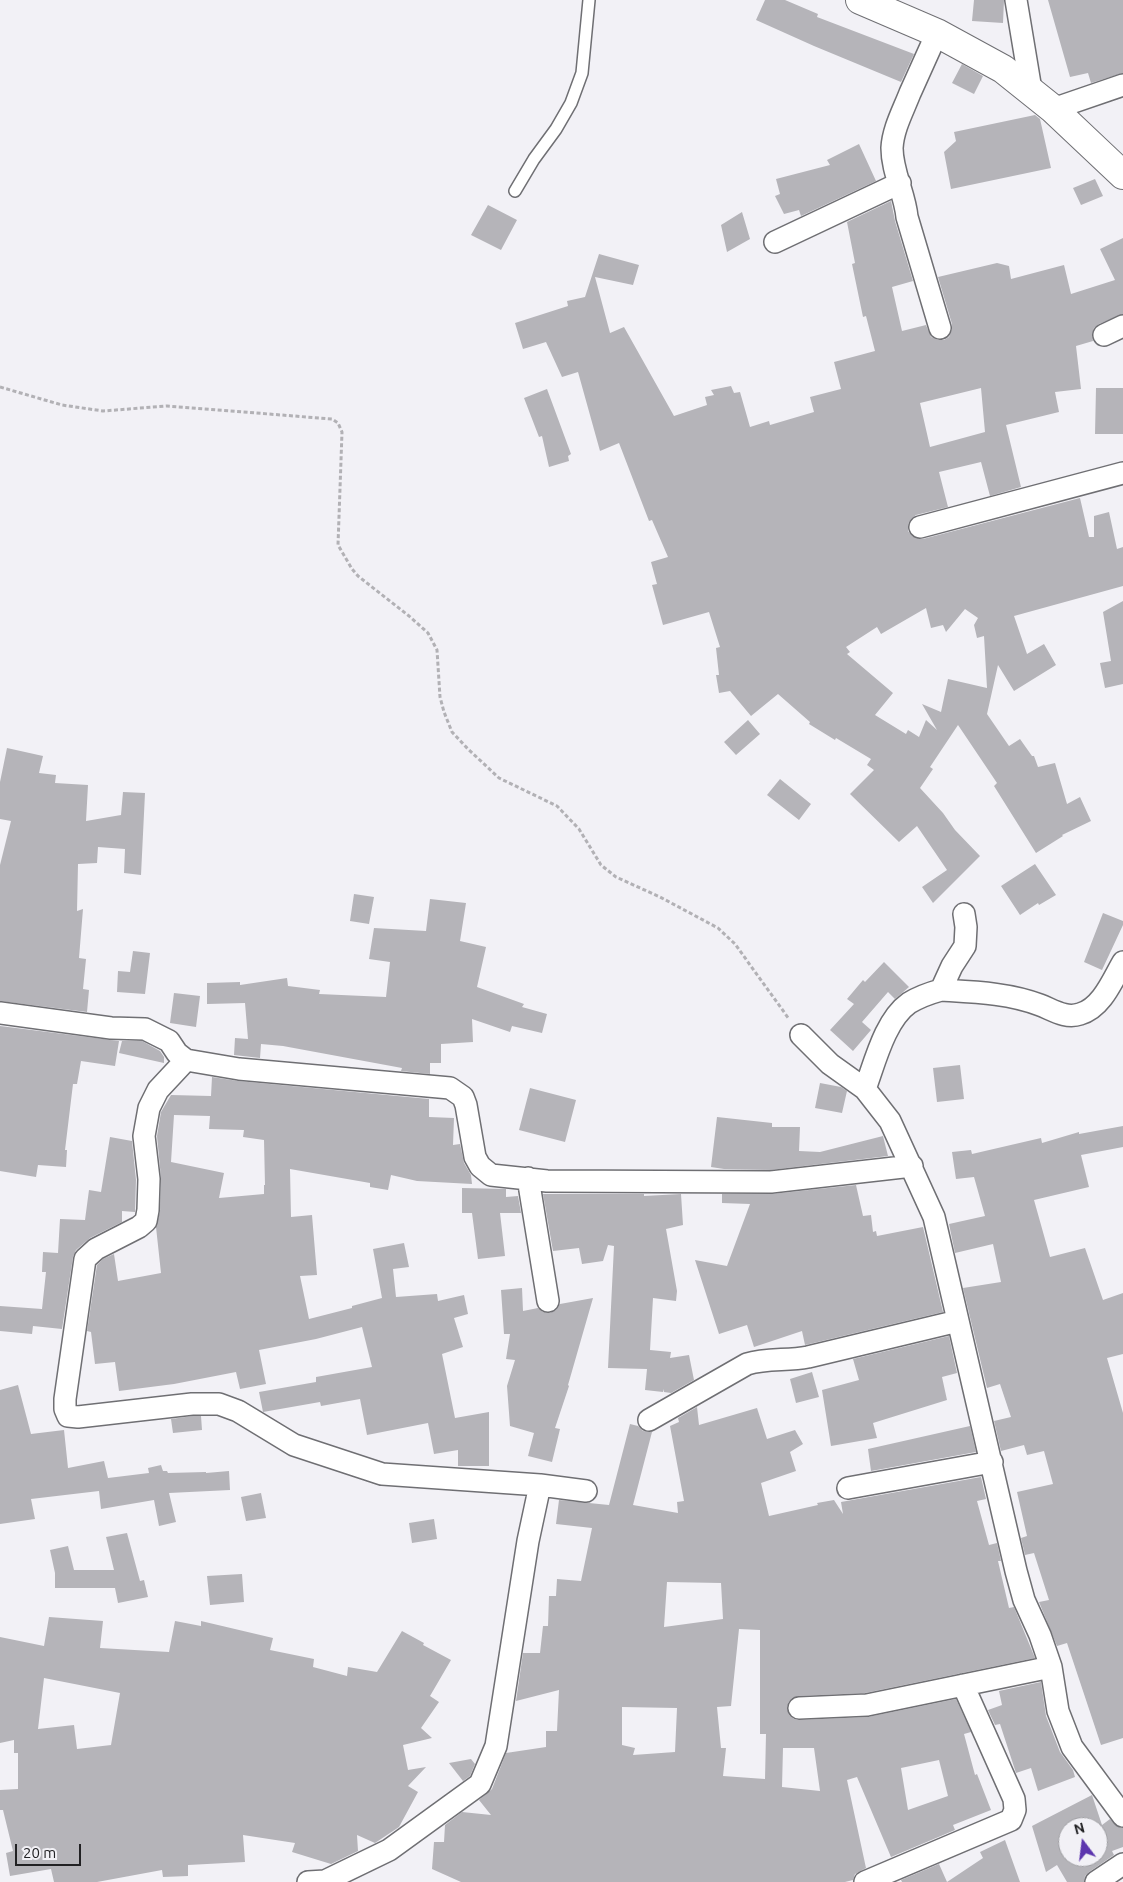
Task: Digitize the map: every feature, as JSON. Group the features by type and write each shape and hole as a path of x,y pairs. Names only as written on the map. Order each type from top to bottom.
{"street":[{"path":"860,0 937,33 1003,69 1053,109 1122,172"},
{"path":"1016,0 1031,90"},
{"path":"937,33 900,116 893,140 893,158 905,201 907,217 940,328"},
{"path":"1053,109 1123,85"},
{"path":"775,242 900,183"},
{"path":"1104,335 1123,326"},
{"path":"920,526 1123,473"},
{"path":"941,990 952,966 965,946 966,927 964,914"},
{"path":"865,1088 886,1032 896,1016 908,1004 923,995 941,990 989,993 1038,1004 1068,1016 1080,1014 1091,1008 1102,997 1123,962"},
{"path":"0,1013 111,1028 145,1029 169,1041 177,1053 186,1060 239,1069 450,1088 456,1090 463,1097 466,1104 475,1157 480,1166 491,1175 547,1181 771,1182 912,1166"},
{"path":"801,1034 830,1064 865,1088 890,1121 934,1217 1024,1600 1040,1635 1051,1668 1058,1711 1072,1747 1123,1816"},
{"path":"186,1060 158,1090 149,1108 144,1136 149,1179 146,1221 139,1228 96,1249 85,1259 65,1399 65,1410 68,1416 78,1417 192,1404 219,1404 238,1411 294,1445 382,1474 540,1485 586,1491"},
{"path":"528,1178 548,1301"},
{"path":"649,1420 747,1364 762,1359 795,1360 958,1321"},
{"path":"848,1488 992,1462"},
{"path":"308,1882 325,1881 389,1850 480,1784 496,1746 528,1541 540,1485"},
{"path":"799,1708 867,1705 1051,1668"},
{"path":"865,1882 1010,1820 1013,1815 1015,1810 1014,1799 963,1685"},
{"path":"1096,1882 1123,1864"}],"lane":[{"path":"515,191 534,158 556,129 571,102 582,73 589,0"}],"path":[{"path":"0,387 62,405 102,411 167,406 332,419 338,423 342,432 338,545 358,576 428,633 437,650 440,697 452,732 499,778 557,806 579,829 601,865 616,876 718,928 735,944 801,1034"}],"building":[{"path":"765,0 785,0 818,14 817,17 914,54 901,82 756,20"},
{"path":"974,0 1004,0 1003,23 972,21"},
{"path":"1048,0 1123,0 1123,73 1091,83 1088,73 1070,77"},
{"path":"962,64 983,76 974,94 952,83"},
{"path":"1035,115 1040,119 1051,168 951,189 944,152 956,141 954,132"},
{"path":"859,144 876,181 801,216 799,210 784,214 775,196 780,194 776,179 830,165 827,160"},
{"path":"1095,179 1103,196 1081,205 1073,188"},
{"path":"891,201 913,281 892,287 902,331 926,325 931,337 938,340 944,340 949,337 952,324 938,277 997,263 1009,266 1011,279 1064,265 1071,294 1115,280 1100,249 1123,238 1123,314 1094,328 1092,334 1093,341 1076,346 1081,389 1055,392 1059,412 1006,425 1021,487 990,496 981,462 939,472 948,507 916,515 908,524 908,531 912,536 917,539 923,539 1080,498 1089,537 1094,537 1094,516 1109,512 1117,549 1123,547 1123,586 1014,616 1027,654 1044,644 1056,665 1014,691 998,665 987,714 1009,746 1020,739 1032,756 1034,756 1038,767 1055,763 1067,804 1080,797 1091,821 1062,835 1036,853 994,786 997,783 958,725 930,767 933,769 920,788 943,813 955,830 980,856 933,903 922,887 947,870 917,826 899,842 850,794 874,770 867,765 871,759 809,724 810,722 778,694 751,716 730,691 719,693 716,675 719,675 716,648 720,647 709,612 663,625 652,585 657,584 651,562 668,557 652,520 649,521 619,443 600,451 578,372 562,377 546,342 523,349 515,323 568,306 567,301 585,297 599,254 639,265 633,285 595,277 610,333 624,327 674,416 707,405 705,397 714,395 711,390 731,386 734,393 740,392 750,427 769,421 770,425 814,412 810,397 841,389 834,362 875,351 866,316 863,317 852,264 855,263 847,222","holes":["981,388 985,432 930,447 920,403","926,608 931,628 943,625 946,632 965,609 978,618 974,625 977,638 984,636 987,688 948,679 941,712 922,704 937,730 926,720 919,737 908,730 906,734 875,715 893,693 847,654 850,652 846,647 877,627 881,634"]},
{"path":"488,205 517,220 501,250 471,235"},
{"path":"742,212 750,239 727,252 721,225"},
{"path":"1096,388 1123,388 1123,434 1095,434"},
{"path":"547,389 571,454 568,456 569,461 549,467 542,436 539,437 524,398"},
{"path":"1123,601 1123,684 1105,688 1100,663 1111,661 1103,612"},
{"path":"748,720 760,734 736,755 724,742"},
{"path":"7,748 43,756 39,773 56,775 55,783 88,785 86,821 121,815 123,792 145,793 141,875 124,873 125,849 98,847 97,863 78,864 77,911 83,909 79,958 86,959 83,989 89,990 87,1012 0,1001 0,865 11,821 0,819 0,782"},
{"path":"780,779 811,804 799,820 767,795"},
{"path":"1035,864 1056,895 1039,905 1038,903 1020,915 1001,886"},
{"path":"354,894 374,897 369,924 350,921"},
{"path":"430,899 466,903 460,941 486,947 477,987 524,1004 522,1007 547,1014 542,1033 512,1026 510,1032 472,1019 473,1042 441,1044 441,1063 430,1063 430,1074 401,1071 402,1068 283,1046 261,1044 260,1058 234,1055 235,1038 248,1039 245,1003 207,1004 207,983 240,982 240,985 287,978 288,986 320,990 319,994 386,997 390,962 369,959 374,928 426,931"},
{"path":"1103,913 1123,921 1123,925 1102,970 1084,962"},
{"path":"133,951 150,953 145,994 117,992 118,971 130,972"},
{"path":"884,962 909,987 895,999 888,992 862,1022 871,1030 853,1051 830,1030 854,1004 847,999 863,980 865,982"},
{"path":"174,993 200,996 196,1027 170,1023"},
{"path":"0,1026 119,1041 115,1066 81,1061 77,1084 73,1084 65,1150 67,1150 66,1167 38,1165 36,1177 0,1171"},
{"path":"122,1041 142,1041 160,1051 164,1057 164,1063 119,1053"},
{"path":"960,1065 964,1099 937,1102 933,1068"},
{"path":"212,1077 429,1099 429,1117 454,1118 453,1145 460,1144 464,1163 471,1175 472,1184 417,1181 391,1175 388,1190 370,1187 370,1183 290,1169 291,1217 312,1215 317,1275 300,1276 309,1319 382,1298 373,1249 404,1243 409,1267 393,1269 396,1297 437,1294 438,1301 464,1295 468,1314 454,1318 463,1347 442,1354 455,1418 489,1412 489,1466 458,1466 458,1450 434,1454 428,1423 367,1435 360,1399 321,1406 320,1402 263,1412 259,1392 316,1382 316,1377 372,1367 362,1327 316,1339 259,1350 266,1384 240,1389 236,1372 174,1384 119,1391 115,1362 95,1364 91,1332 87,1331 97,1265 103,1259 114,1254 118,1281 161,1273 156,1227 160,1211 161,1178 157,1136 161,1112 171,1095 211,1096","holes":["174,1115 210,1116 209,1129 244,1130 243,1137 264,1140 264,1194 219,1198 224,1173 171,1162"]},
{"path":"820,1083 841,1087 847,1091 842,1113 815,1108"},
{"path":"530,1088 576,1100 565,1142 519,1130"},
{"path":"717,1117 772,1123 772,1127 800,1127 799,1151 820,1152 883,1136 888,1156 770,1170 711,1167"},
{"path":"1123,1126 1123,1147 1081,1155 1089,1187 1034,1200 1050,1257 1085,1248 1103,1300 1123,1293 1123,1354 1107,1358 1123,1413 1123,1738 1101,1745 1067,1643 1057,1646 1039,1602 1049,1600 1034,1553 1025,1555 1021,1538 1027,1536 1017,1492 1053,1484 1044,1451 1027,1455 1024,1445 1001,1451 994,1421 1011,1417 1000,1384 987,1388 963,1288 1001,1282 993,1244 955,1253 949,1224 985,1216 974,1177 956,1179 952,1152 971,1150 972,1154 1041,1138 1042,1143 1079,1132 1079,1134"},
{"path":"110,1137 132,1141 136,1180 135,1212 122,1211 122,1222 90,1238 76,1250 73,1257 62,1329 33,1326 32,1334 0,1331 0,1306 42,1309 46,1272 42,1272 43,1252 58,1253 60,1219 85,1220 89,1190 101,1192"},
{"path":"856,1185 863,1216 871,1215 873,1232 876,1231 877,1236 923,1227 943,1312 805,1345 802,1331 754,1347 747,1325 719,1334 695,1260 727,1266 750,1204 722,1203 722,1194 772,1194"},
{"path":"462,1188 506,1189 506,1197 518,1196 521,1213 500,1213 505,1256 478,1259 472,1213 462,1213"},
{"path":"543,1194 644,1194 644,1196 681,1194 683,1225 666,1229 677,1291 676,1301 653,1298 650,1350 671,1352 670,1358 689,1355 694,1380 671,1393 664,1392 664,1389 663,1392 645,1390 647,1369 608,1368 614,1246 608,1245 603,1261 582,1264 579,1248 553,1251"},
{"path":"522,1288 523,1311 538,1308 543,1312 550,1313 556,1310 560,1304 593,1298 569,1386 555,1428 560,1429 552,1462 528,1456 534,1433 510,1426 507,1386 515,1360 506,1359 510,1334 504,1334 501,1290"},
{"path":"949,1336 957,1373 942,1377 947,1400 873,1423 877,1438 831,1446 822,1390 859,1380 853,1359"},
{"path":"812,1372 819,1397 796,1403 790,1379"},
{"path":"18,1385 31,1434 64,1430 68,1468 104,1461 108,1478 149,1473 148,1468 161,1465 163,1471 168,1473 229,1471 230,1490 169,1493 176,1522 159,1526 154,1500 101,1509 99,1491 31,1499 35,1519 0,1524 0,1390"},
{"path":"697,1407 699,1425 757,1408 767,1439 795,1430 803,1444 790,1452 796,1471 761,1483 769,1516 834,1500 843,1514 841,1502 981,1477 986,1499 977,1501 989,1545 997,1543 1001,1561 998,1561 1009,1608 1014,1607 1035,1658 865,1693 798,1696 792,1698 787,1708 789,1715 799,1720 868,1717 956,1699 971,1732 964,1734 975,1775 977,1774 991,1810 953,1825 955,1830 891,1857 857,1777 847,1780 866,1868 855,1874 853,1880 845,1882 461,1882 432,1869 434,1842 444,1842 445,1825 462,1812 491,1815 479,1800 492,1789 506,1753 546,1747 546,1731 557,1731 559,1690 516,1701 523,1653 540,1653 543,1626 548,1626 549,1596 556,1596 557,1579 581,1581 592,1528 556,1524 559,1500 609,1505 630,1424 638,1426 643,1431 652,1432 633,1505 678,1513 677,1502 684,1501 670,1426 679,1422 678,1418","holes":["667,1582 721,1583 723,1619 664,1627","739,1629 760,1630 760,1734 766,1734 765,1779 723,1776 726,1748 721,1748 717,1707 731,1706","622,1707 677,1708 675,1752 633,1755 635,1748 622,1745","783,1748 814,1748 820,1791 782,1787","939,1760 948,1796 908,1810 901,1768"]},
{"path":"201,1416 202,1430 173,1433 171,1419"},
{"path":"970,1426 976,1452 871,1471 868,1449"},
{"path":"261,1493 266,1518 246,1521 241,1497"},
{"path":"434,1519 437,1539 412,1543 409,1523"},
{"path":"127,1533 140,1581 144,1580 148,1597 118,1603 115,1588 55,1588 55,1573 50,1550 68,1546 74,1570 114,1570 106,1537"},
{"path":"242,1574 244,1602 210,1605 207,1576"},
{"path":"49,1617 103,1621 100,1648 169,1652 175,1621 201,1626 201,1621 273,1638 270,1650 314,1659 313,1667 347,1676 348,1667 377,1672 402,1631 451,1660 430,1696 439,1702 421,1728 432,1738 403,1745 408,1770 426,1767 408,1786 418,1792 399,1827 375,1843 357,1835 358,1851 331,1864 292,1852 295,1843 243,1835 245,1862 188,1865 188,1876 163,1877 162,1870 97,1882 54,1882 51,1869 10,1876 6,1853 13,1851 3,1810 0,1810 0,1790 18,1789 18,1753 14,1753 14,1740 0,1743 0,1637 44,1646","holes":["44,1678 120,1693 111,1745 77,1749 74,1725 38,1729"]},
{"path":"1041,1682 1046,1716 1060,1752 1073,1770 1075,1777 1038,1791 1031,1768 1016,1773 1000,1724 995,1725 988,1710 1002,1705 999,1691"},
{"path":"471,1759 475,1764 470,1776 463,1781 449,1763"},
{"path":"1092,1795 1099,1817 1058,1817 1058,1867 1057,1865 1046,1872 1032,1826"},
{"path":"1110,1819 1118,1827 1123,1828 1123,1847 1112,1851 1114,1855 1108,1859 1108,1820"},
{"path":"1005,1840 1020,1882 947,1882 983,1858 980,1852"},
{"path":"939,1864 947,1882 902,1882 901,1880"},
{"path":"1058,1867 1096,1867 1085,1876 1084,1882 1067,1882"}]}
